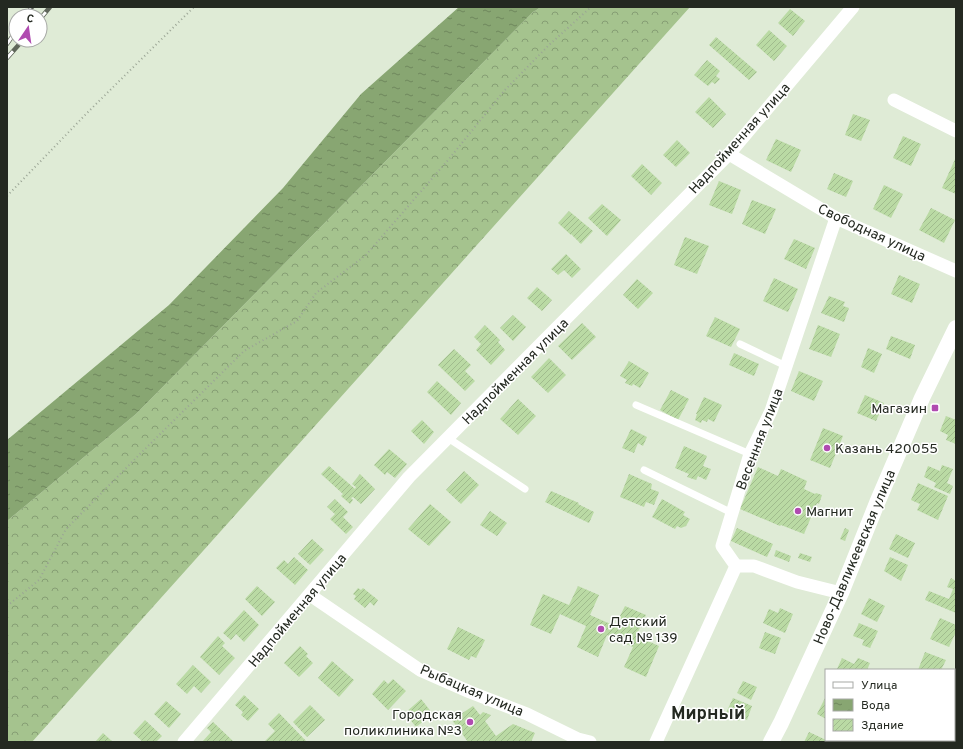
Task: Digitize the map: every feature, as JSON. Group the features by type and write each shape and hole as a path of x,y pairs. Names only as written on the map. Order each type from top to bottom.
{"street":[{"name":"Надпойменная улица","path":"184,742 409,477 729,154 853,7"},
{"path":"894,100 956,131"},
{"name":"Свободная улица","path":"729,154 836,218 956,271"},
{"name":"Весенняя улица","path":"736,566 722,546 750,454 771,411 836,218"},
{"name":"Ново-Давликеевская улица","path":"771,742 841,593 911,424 956,328"},
{"path":"656,742 736,566 754,566 798,582 841,593"},
{"name":"Рыбацкая улица","path":"310,595 420,670 470,692 527,714 580,741"}],"lane":[{"path":"740,344 786,366"},
{"path":"636,405 750,454"},
{"path":"448,438 525,489"},
{"path":"644,470 732,513"}],"path":[{"path":"7,196 89,111 194,7"},
{"path":"7,606 39,580 66,529 244,351 297,321 316,292 366,255 449,160 504,91 549,45 592,7"}],"green space":[{"path":"541,7 690,7 32,742 7,742 7,521 136,414 533,12"}],"water":[{"path":"459,7 541,7 533,12 136,414 7,521 7,440 169,305 283,188 361,94"}],"building":[{"path":"790,9 805,21 793,36 778,23"},
{"path":"769,30 787,46 774,61 756,45"},
{"path":"716,37 757,72 749,80 709,45"},
{"path":"707,60 720,71 716,76 720,79 715,84 712,82 708,86 694,75"},
{"path":"709,97 726,114 713,128 695,112"},
{"path":"853,114 870,120 861,141 845,135"},
{"path":"903,136 921,144 911,166 893,158"},
{"path":"776,139 801,150 791,172 766,160"},
{"path":"677,140 690,153 676,167 663,155"},
{"path":"956,157 956,194 942,188"},
{"path":"642,164 662,183 651,195 631,176"},
{"path":"834,173 853,181 846,197 827,189"},
{"path":"719,181 741,190 732,214 709,205"},
{"path":"884,185 903,194 891,218 873,209"},
{"path":"752,200 776,209 765,234 742,224"},
{"path":"602,204 621,220 607,236 588,218"},
{"path":"931,208 955,220 944,243 919,230"},
{"path":"569,211 593,231 581,244 558,223"},
{"path":"685,237 709,246 697,274 674,265"},
{"path":"794,239 815,248 806,269 784,259"},
{"path":"566,254 581,269 572,278 564,270 558,275 551,269"},
{"path":"899,275 920,284 912,303 891,294"},
{"path":"774,278 798,289 788,312 763,301"},
{"path":"637,279 653,293 638,309 623,295"},
{"path":"537,287 552,300 542,311 527,298"},
{"path":"829,296 845,302 843,306 849,308 844,322 821,313"},
{"path":"513,315 526,327 513,341 500,328"},
{"path":"715,317 740,329 731,347 706,336"},
{"path":"582,323 596,337 572,360 558,346"},
{"path":"485,325 500,340 498,342 505,350 491,365 476,350 481,344 474,337"},
{"path":"818,325 840,334 831,357 809,349"},
{"path":"891,336 915,345 910,359 886,349"},
{"path":"868,348 882,354 874,373 861,367"},
{"path":"454,349 471,365 465,371 475,381 465,391 438,365"},
{"path":"734,353 759,364 754,376 729,365"},
{"path":"549,358 566,375 548,393 531,377"},
{"path":"629,361 649,373 640,388 633,384 632,386 625,383 627,380 620,376"},
{"path":"799,371 823,381 814,401 791,391"},
{"path":"437,381 461,403 451,415 427,392"},
{"path":"671,390 689,399 678,420 660,410"},
{"path":"865,395 884,403 876,421 857,413"},
{"path":"704,397 722,405 714,422 708,419 707,422 702,420 701,423 695,420 696,414"},
{"path":"518,399 536,416 518,435 500,419"},
{"path":"946,416 956,420 956,444 946,440 948,435 940,431"},
{"path":"422,420 434,432 424,444 411,431"},
{"name":"Казань 420055","path":"823,428 843,436 830,468 810,460"},
{"path":"631,429 647,437 643,446 638,443 634,453 622,448"},
{"path":"684,446 707,456 703,466 711,469 706,480 698,476 696,480 687,477 689,474 675,468"},
{"path":"389,449 407,464 395,478 387,472 385,475 374,465"},
{"path":"942,465 953,469 947,483 953,486 950,494 934,487 936,483 924,477 928,466 940,471"},
{"path":"329,466 355,489 356,487 352,484 360,474 375,489 361,504 353,497 351,498 353,500 350,504 341,496 343,494 321,474"},
{"path":"758,467 778,476 781,469 807,481 804,489 815,494 822,495 804,534 781,525 780,526 740,509"},
{"path":"464,471 479,485 461,504 446,490"},
{"path":"629,474 652,484 651,489 659,492 654,505 646,502 644,507 620,497"},
{"path":"918,483 948,496 938,520 917,510 920,504 911,500"},
{"path":"551,491 579,503 578,504 594,512 589,523 545,502"},
{"path":"335,499 348,512 343,517 353,527 346,534 330,519 335,514 327,507"},
{"path":"662,499 685,512 683,515 690,519 686,526 681,528 677,526 675,529 652,517"},
{"path":"430,504 451,522 429,546 408,529"},
{"path":"490,511 507,523 497,536 480,525"},
{"path":"737,528 773,544 767,557 731,541"},
{"path":"845,528 849,530 845,541 840,539"},
{"path":"896,534 915,543 908,558 889,549"},
{"path":"312,539 324,550 310,565 298,554"},
{"path":"776,550 791,556 789,562 774,556"},
{"path":"800,553 812,557 810,562 798,558"},
{"path":"294,557 308,570 295,585 276,568 284,560 288,564"},
{"path":"890,557 908,565 901,581 884,571"},
{"path":"951,578 956,581 956,613 925,600 929,591 949,599 953,589 947,587"},
{"path":"257,586 275,602 262,616 245,599"},
{"path":"578,586 599,595 590,615 615,626 625,606 646,615 636,636 659,646 646,677 624,667 633,647 607,635 598,657 577,647 586,626 560,614 551,634 530,625 543,594 569,605"},
{"path":"358,588 361,590 363,588 378,600 374,606 370,602 365,608 354,599 356,596 353,594"},
{"path":"869,598 885,606 877,622 861,614"},
{"path":"780,608 793,614 785,633 763,623 769,609 778,613"},
{"path":"244,610 259,625 244,642 236,634 231,640 223,633"},
{"path":"940,618 956,625 956,632 949,647 930,639"},
{"path":"859,623 878,631 870,648 862,645 864,640 853,636"},
{"path":"458,627 485,640 476,658 471,656 469,660 447,649"},
{"path":"765,632 781,638 775,654 759,648"},
{"path":"218,636 225,643 222,646 235,658 219,675 200,657"},
{"path":"300,646 308,654 306,656 313,663 299,677 284,663"},
{"path":"925,652 946,660 942,669 918,669"},
{"path":"842,658 854,664 858,658 870,663 867,669 837,669"},
{"path":"332,661 354,680 339,697 318,678"},
{"path":"193,665 211,682 201,693 194,686 187,694 176,684"},
{"path":"393,679 406,691 388,710 372,694 384,680 388,684"},
{"path":"743,681 757,687 751,700 737,693"},
{"path":"244,695 259,709 248,721 241,715 243,712 235,705"},
{"path":"733,698 752,706 747,720 740,717 739,721 725,715"},
{"path":"825,698 825,718 817,714"},
{"path":"421,699 433,714 416,727 405,713"},
{"path":"166,701 181,714 169,728 154,714"},
{"path":"310,705 325,720 307,737 293,722"},
{"name":"Городская поликлиника №3","path":"473,706 480,715 483,712 491,715 485,721 496,736 513,724 535,733 531,742 468,742 452,720"},
{"path":"279,713 307,742 264,742 275,731 268,724"},
{"path":"145,720 162,736 156,742 143,742 133,733"},
{"path":"213,722 233,741 232,742 202,742 211,732 207,728"},
{"path":"809,732 825,740 825,741 832,742 804,742"},
{"path":"103,733 113,742 95,742"},
{"path":"887,741 908,741 908,742"}],"railway":[{"path":"7,58 16,48"}],"place":[{"name":"Магазин","path":"935,408"},
{"name":"Казань 420055","path":"827,448"},
{"name":"Магнит","path":"798,511"},
{"name":"Детский сад № 139","path":"601,629"},
{"name":"Городская поликлиника №3","path":"470,722"}],"district":[{"name":"Мирный","path":"708,713"}]}
